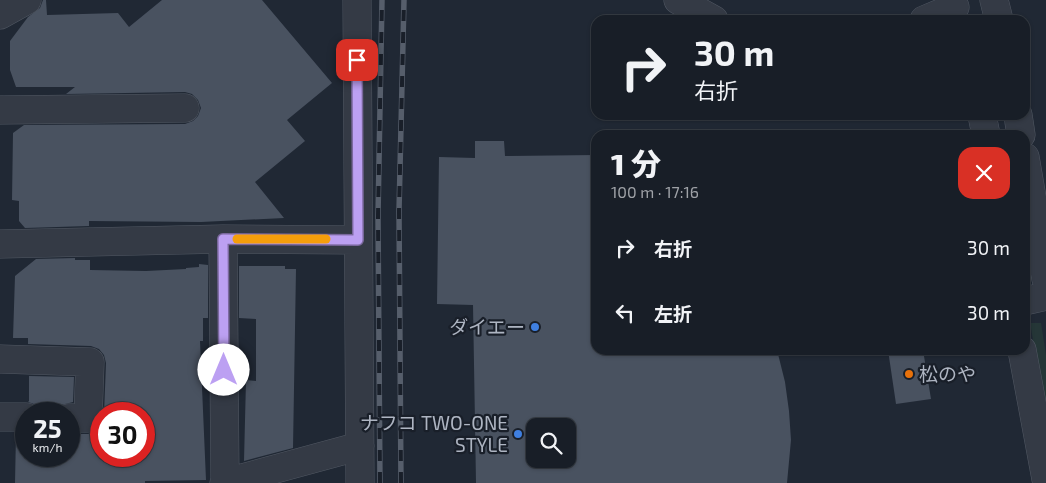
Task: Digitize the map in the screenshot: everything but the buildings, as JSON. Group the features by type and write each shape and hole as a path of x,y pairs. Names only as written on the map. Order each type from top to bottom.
{"street":[{"path":"0,15 27,0"},
{"path":"357,0 360,483"},
{"path":"678,0 705,15"},
{"path":"994,0 998,15"},
{"path":"938,15 955,9"},
{"path":"0,110 185,108"},
{"path":"1030,185 1046,279"},
{"path":"0,244 223,239 358,240"},
{"path":"223,239 224,483 360,446"},
{"path":"1030,300 1046,296"},
{"path":"1023,355 1046,479"},
{"path":"0,359 90,362 88,418 80,418"},
{"path":"0,417 15,417"}],"shaded area":[{"path":"1030,323 1041,323 1046,355 1046,413"}],"railway":[{"path":"380,483 378,216 382,0"},
{"path":"401,483 399,211 404,0"}],"slow traffic":[{"path":"237,239 326,239"}],"place":[{"name":"ダイエー","path":"535,327"},
{"name":"松のや","path":"909,374"},
{"name":"ナフコ TWO-ONE STYLE","path":"518,434"}],"route":[{"path":"224,370 223,239 358,240 357,60"}]}
